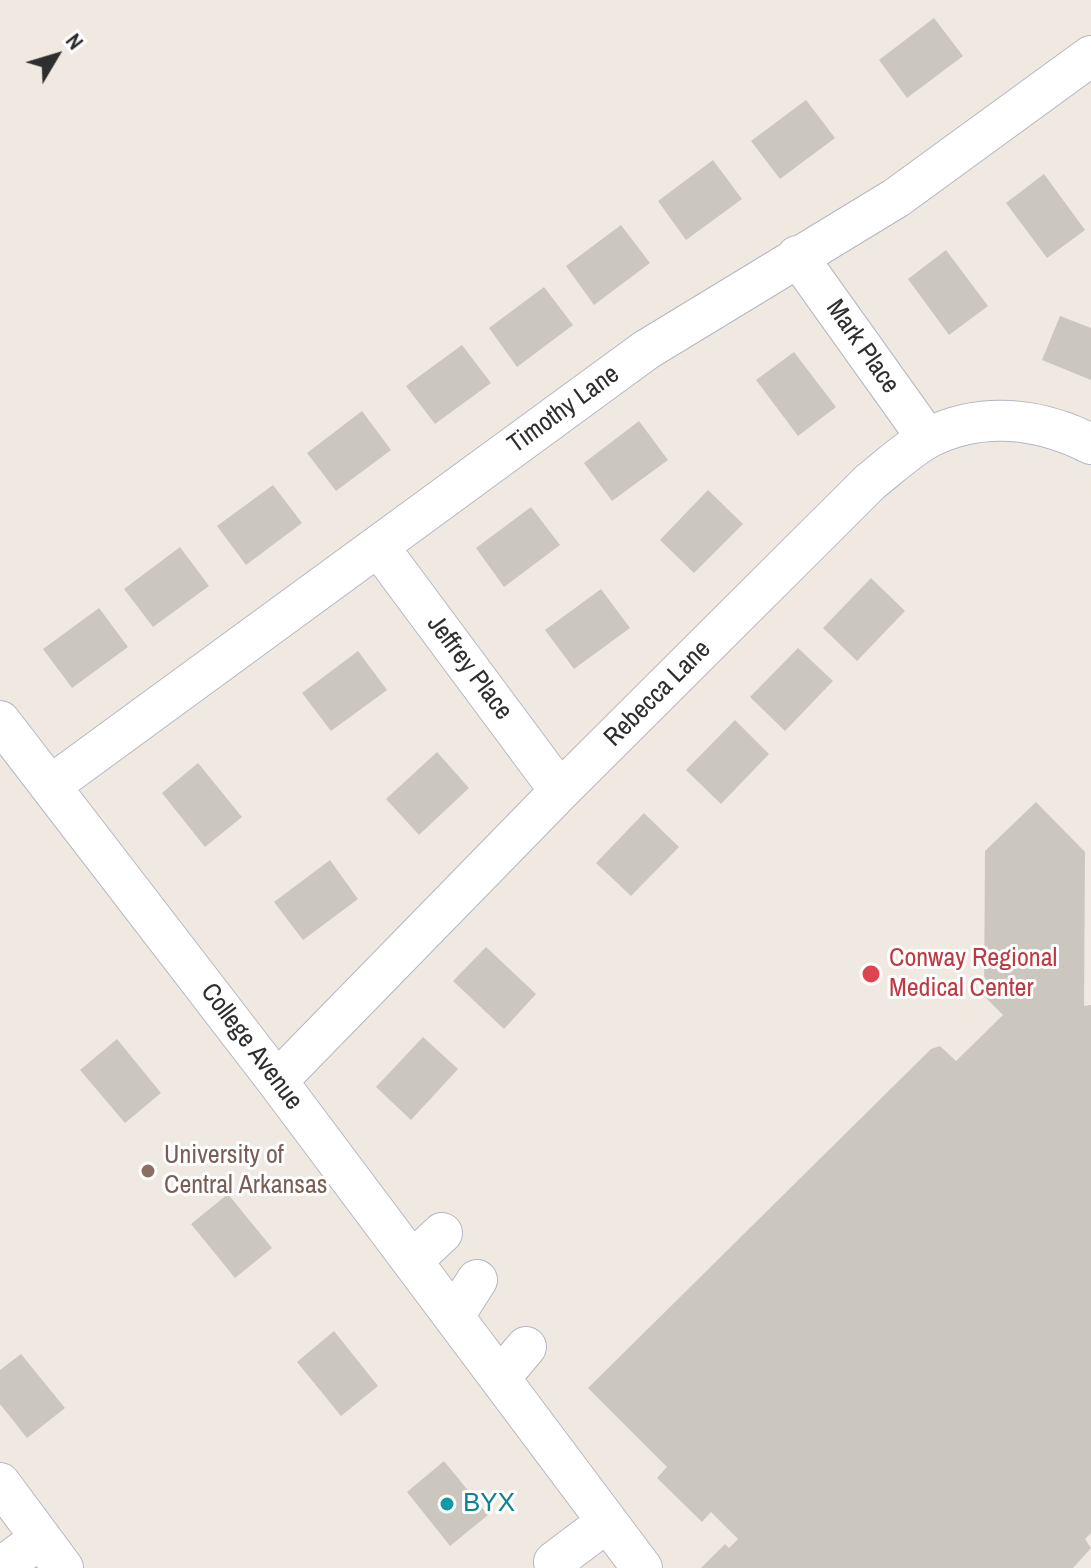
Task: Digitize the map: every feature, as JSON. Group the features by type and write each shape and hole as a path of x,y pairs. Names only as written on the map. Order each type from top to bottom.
{"street":[{"name":"Timothy Lane","path":"50,786 646,350 896,198 1091,56"},
{"name":"Mark Place","path":"797,256 927,438"},
{"name":"Rebecca Lane","path":"277,1081 560,791 870,482 927,438 962,423 1005,418 1071,434 1091,444"},
{"name":"Jeffrey Place","path":"378,546 560,791"},
{"name":"College Avenue","path":"0,721 277,1081 642,1568"},
{"path":"412,1261 442,1233"},
{"path":"454,1316 477,1280"},
{"path":"500,1378 526,1347"},
{"path":"0,1483 52,1553 0,1568"},
{"path":"544,1566 607,1522"}],"building":[{"path":"934,18 963,56 907,98 879,60"},
{"path":"806,100 835,138 780,179 751,141"},
{"path":"713,160 742,199 686,240 658,201"},
{"path":"1044,174 1085,230 1047,258 1006,203"},
{"path":"621,225 650,263 594,305 566,266"},
{"path":"946,250 988,306 949,335 908,279"},
{"path":"544,287 573,325 517,367 489,328"},
{"path":"1060,316 1091,328 1091,380 1042,360"},
{"path":"462,345 491,383 435,424 406,386"},
{"path":"794,352 836,407 798,436 756,380"},
{"path":"362,411 391,450 336,491 307,453"},
{"path":"639,421 668,460 612,501 584,463"},
{"path":"273,485 302,523 246,565 217,526"},
{"path":"708,490 743,524 694,573 660,540"},
{"path":"531,507 560,545 504,587 476,548"},
{"path":"180,547 209,586 153,627 124,589"},
{"path":"871,578 905,611 857,661 823,628"},
{"path":"601,589 630,628 574,669 545,630"},
{"path":"99,608 128,647 72,688 43,649"},
{"path":"798,648 833,681 785,731 750,697"},
{"path":"358,651 387,690 331,731 302,693"},
{"path":"735,720 769,754 721,804 686,770"},
{"path":"437,752 469,788 419,835 386,799"},
{"path":"198,763 242,817 205,847 162,793"},
{"path":"1036,802 1085,852 1084,1006 1091,1005 1091,1533 1085,1539 1091,1548 1073,1568 701,1568 725,1544 729,1548 738,1539 711,1512 702,1522 657,1478 667,1467 588,1388 931,1049 940,1046 956,1061 1003,1015 984,996 985,851"},
{"path":"644,813 679,847 631,896 596,863"},
{"path":"330,860 358,899 303,940 274,902"},
{"path":"486,947 536,994 504,1029 453,981"},
{"path":"423,1037 458,1069 411,1120 376,1087"},
{"path":"117,1039 161,1093 125,1123 80,1070"},
{"path":"228,1194 272,1248 235,1278 191,1224"},
{"path":"334,1331 378,1386 341,1416 297,1362"},
{"path":"21,1354 65,1408 27,1438 0,1404 0,1370"},
{"name":"ΒΥΧ","path":"444,1461 488,1515 450,1546 407,1492"}],"place":[{"name":"Conway Regional Medical Center","path":"871,974"},
{"name":"University of Central Arkansas","path":"148,1171"},
{"name":"ΒΥΧ","path":"447,1504"}]}
